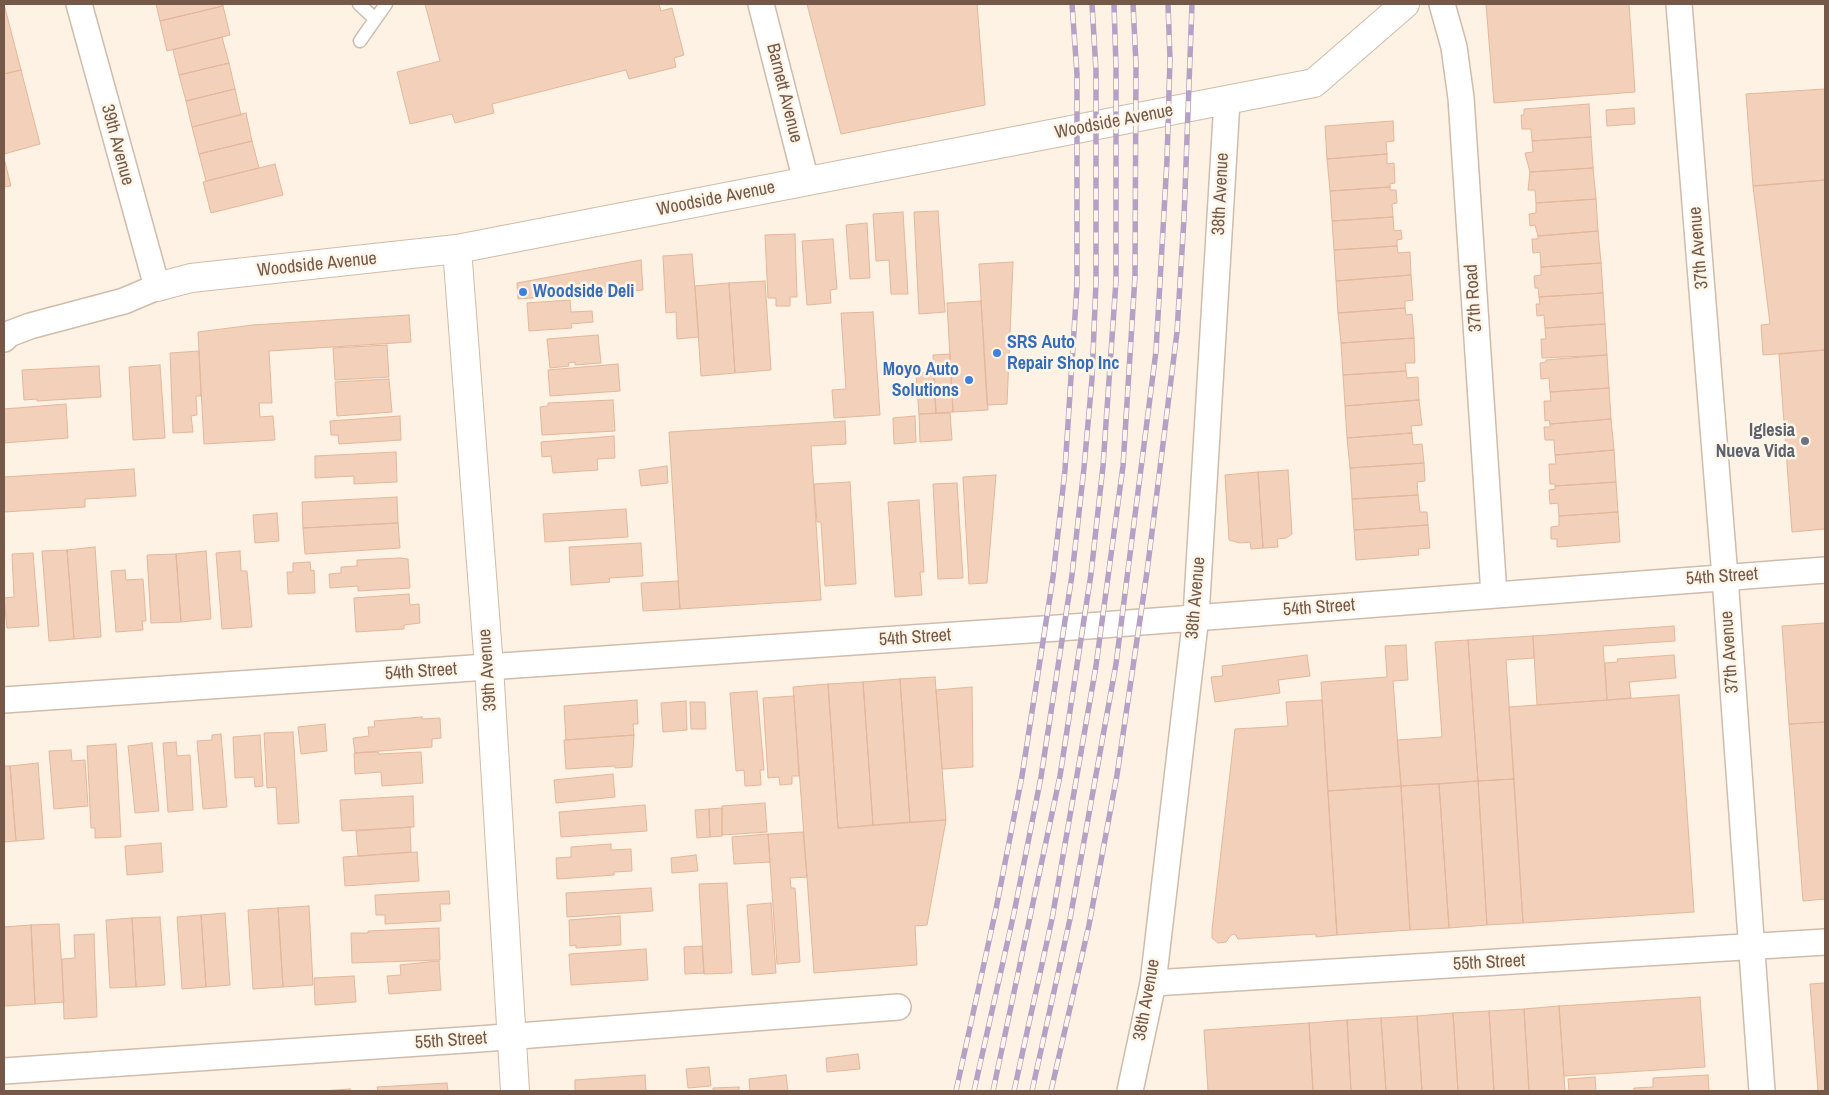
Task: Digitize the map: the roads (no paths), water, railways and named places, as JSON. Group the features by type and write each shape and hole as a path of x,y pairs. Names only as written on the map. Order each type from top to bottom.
{"street":[{"name":"39th Avenue","path":"79,4 157,287"},
{"name":"Barnett Avenue","path":"761,4 806,181"},
{"name":"Woodside Avenue","path":"4,339 9,334 23,329 124,301 157,287 191,278 457,249 1314,83 1405,4"},
{"name":"37th Road","path":"1442,4 1454,47 1461,98 1494,595"},
{"name":"37th Avenue","path":"1679,4 1725,577 1750,947 1762,1091"},
{"name":"38th Avenue","path":"1130,1091 1152,982 1196,616 1227,101"},
{"name":"39th Avenue","path":"457,249 489,667 515,1091"},
{"name":"54th Street","path":"4,700 489,667 1825,570"},
{"name":"55th Street","path":"1152,982 1825,942"},
{"name":"55th Street","path":"4,1071 511,1037 898,1007"}],"lane":[{"path":"359,4 376,19"},
{"path":"360,41 386,4"}],"railway":[{"path":"956,1091 996,909 1022,776 1053,577 1065,470 1077,285 1077,74 1072,4"},
{"path":"974,1091 1014,913 1041,777 1072,575 1084,468 1092,379 1096,282 1096,71 1092,4"},
{"path":"993,1091 1060,776 1091,574 1103,466 1116,281 1116,67 1114,4"},
{"path":"1014,1091 1052,919 1096,666 1123,466 1135,276 1136,64 1133,4"},
{"path":"1032,1091 1070,919 1116,664 1156,351 1167,160 1170,59 1168,4"},
{"path":"1051,1091 1089,925 1117,775 1147,572 1177,332 1184,218 1192,4"}],"place":[{"name":"Woodside Deli","path":"523,292"},
{"name":"SRS Auto Repair Shop Inc","path":"997,353"},
{"name":"Moyo Auto Solutions","path":"969,380"},
{"name":"Iglesia Nueva Vida","path":"1805,441"}]}
